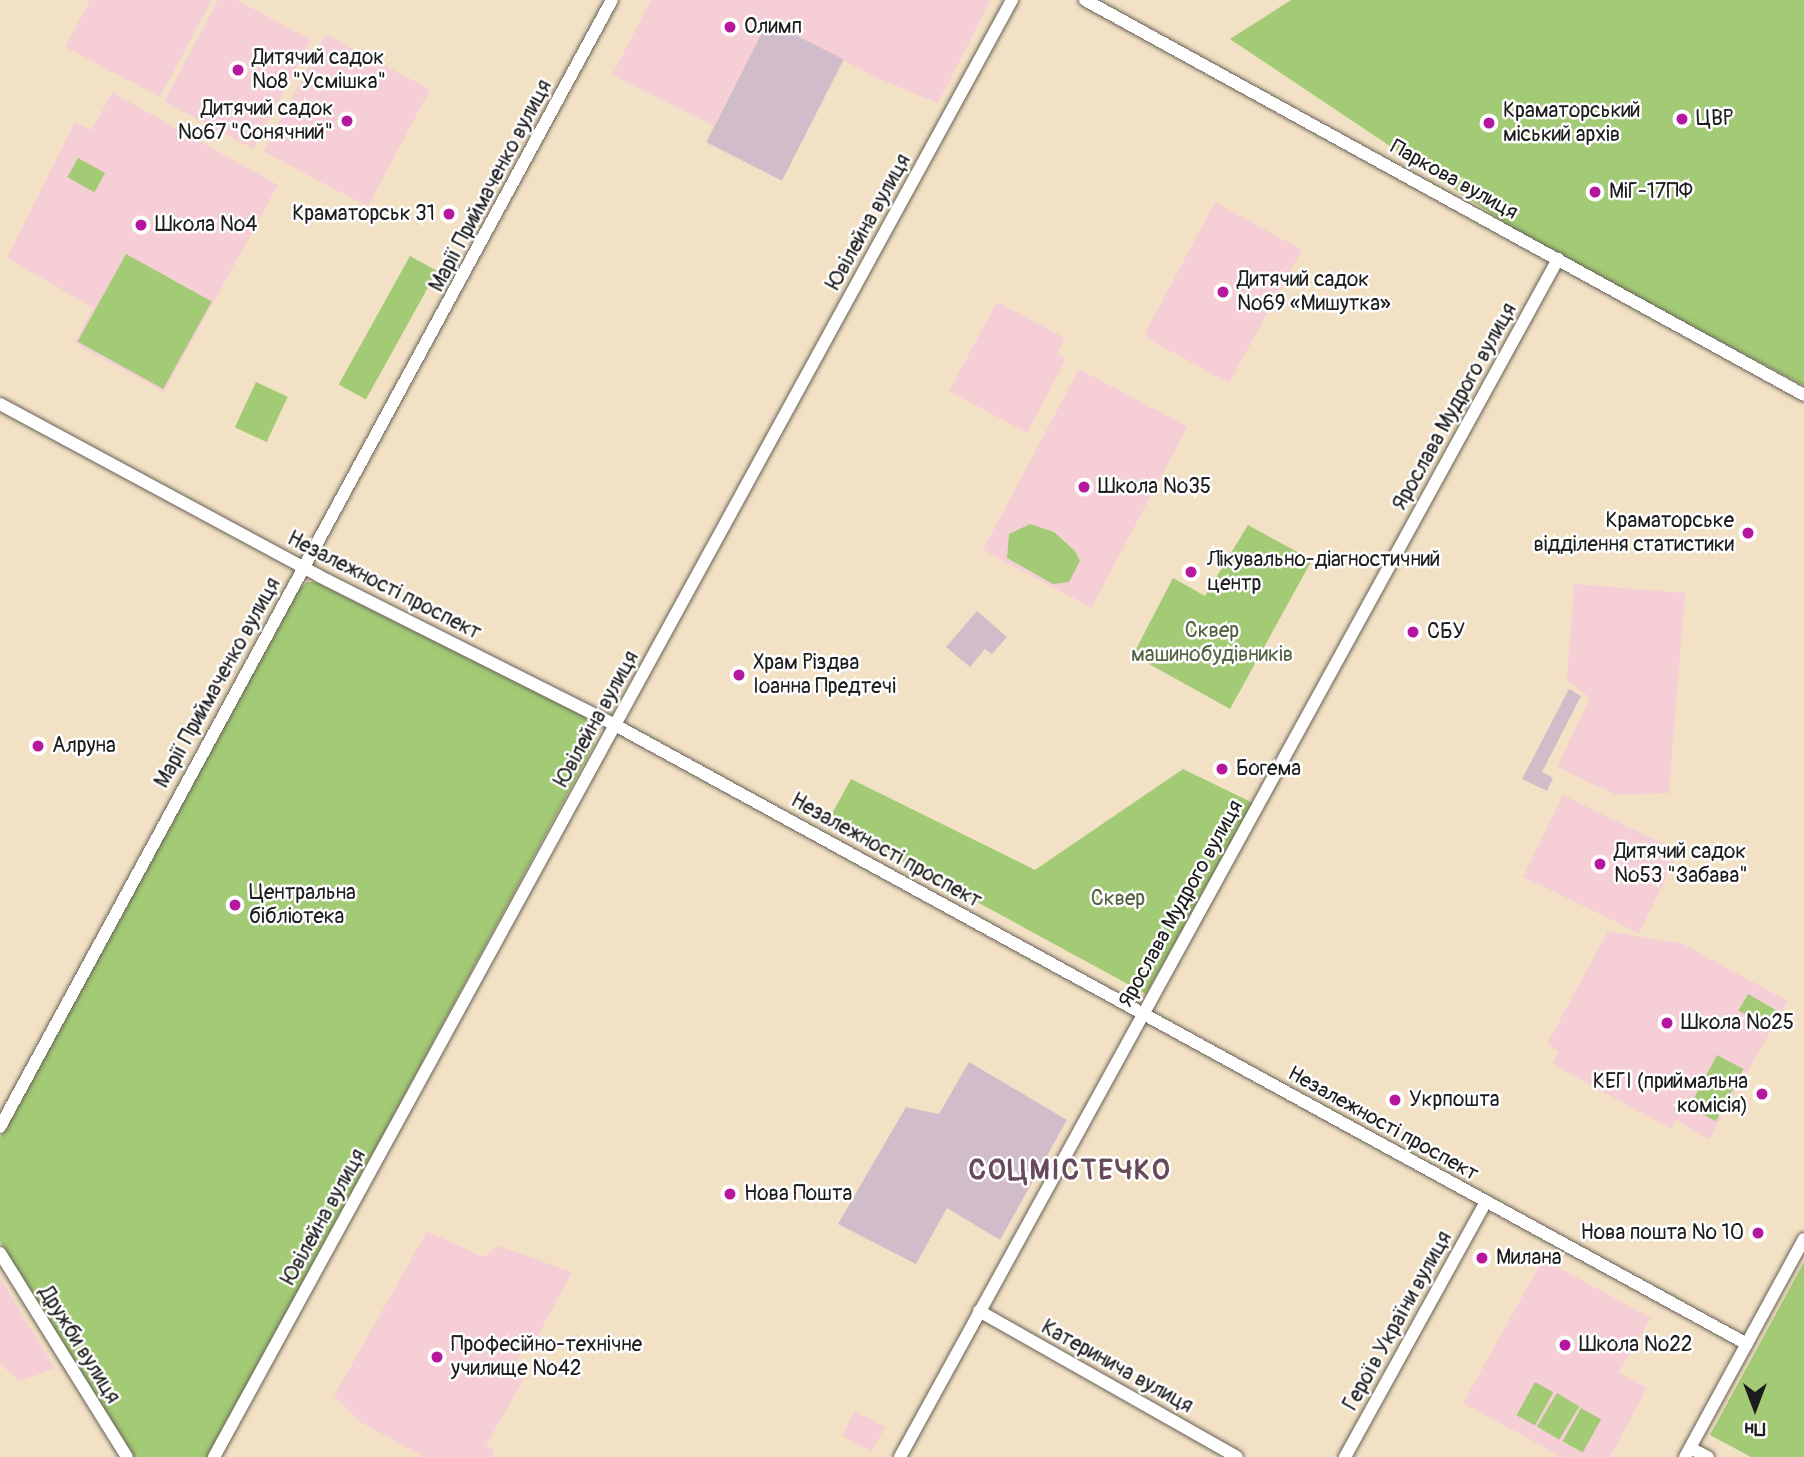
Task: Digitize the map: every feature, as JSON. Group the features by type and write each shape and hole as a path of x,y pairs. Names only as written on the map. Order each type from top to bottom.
{"street":[{"name":"Марії Приймаченко вулиця","path":"0,1127 612,0"},
{"name":"Ювілейна вулиця","path":"214,1457 1012,0"},
{"name":"Паркова вулиця","path":"1085,0 1804,395"},
{"name":"Ярослава Мудрого вулиця","path":"900,1457 1558,259"},
{"name":"Незалежності проспект","path":"0,404 303,568 615,725 1747,1344"},
{"name":"Героїв України вулиця","path":"1345,1457 1485,1203"},
{"path":"1708,1457 1687,1453 1802,1246"},
{"name":"Дружби вулиця","path":"0,1253 127,1457"},
{"name":"Катеринича вулиця","path":"979,1311 1237,1457"}],"shaded area":[{"path":"90,0 212,0 160,97 65,47"},
{"name":"Дитячий садок №8 \"Усмішка\"","path":"218,0 237,0 311,40 253,149 164,101"},
{"path":"651,0 991,0 938,103 879,79 768,21 714,126 612,75"},
{"path":"768,21 844,60 782,181 706,142"},
{"name":"Дитячий садок №67 \"Сонячний\"","path":"326,34 430,89 368,207 264,151"},
{"name":"Школа №4","path":"112,92 278,185 164,392 74,343 93,308 7,258 75,122 92,130"},
{"name":"Дитячий садок №69 «Мишутка»","path":"1215,202 1302,250 1229,383 1150,340 1145,333"},
{"path":"997,302 1065,338 1057,353 1066,359 1027,433 949,391"},
{"name":"Школа №35","path":"1079,369 1188,427 1091,608 983,550"},
{"path":"1574,584 1685,593 1669,793 1616,795 1557,767 1590,698 1567,680"},
{"path":"977,611 1007,637 992,654 985,649 970,667 946,647"},
{"path":"1569,689 1581,696 1542,772 1553,778 1547,791 1522,779"},
{"name":"Дитячий садок №53 \"Забава\"","path":"1563,795 1679,852 1639,933 1523,877"},
{"name":"Школа №25","path":"1608,931 1683,944 1788,1001 1709,1139 1676,1120 1671,1129 1552,1064 1559,1052 1547,1044"},
{"path":"969,1062 1067,1120 1000,1240 947,1208 916,1264 838,1224 906,1107 939,1114"},
{"name":"Професійно-технічне училище №42","path":"427,1231 483,1257 499,1246 572,1272 534,1343 528,1340 511,1371 524,1379 486,1445 495,1451 492,1457 424,1457 360,1422 334,1396"},
{"name":"Школа №22","path":"1543,1259 1651,1318 1619,1372 1647,1388 1610,1457 1562,1457 1463,1403"},
{"path":"0,1278 55,1368 20,1381 0,1364"},
{"path":"855,1411 885,1427 872,1452 842,1436"}],"green space":[{"path":"1291,0 1804,0 1804,386 1538,245 1230,39"},
{"path":"78,158 105,173 94,192 67,177"},
{"path":"126,254 212,302 163,389 78,341"},
{"path":"410,256 437,271 366,400 339,385"},
{"path":"256,382 288,397 267,442 235,427"},
{"path":"1030,524 1054,532 1075,551 1080,561 1069,582 1053,584 1007,558 1009,534"},
{"name":"Сквер машинобудівників","path":"1248,525 1312,560 1230,709 1133,655 1173,578 1205,596"},
{"path":"307,582 316,582 597,723 594,745 208,1457 133,1457 0,1242 0,1138 299,589"},
{"name":"Сквер","path":"1183,769 1253,803 1146,994 828,821 851,779 1035,870"},
{"path":"1748,994 1777,1011 1768,1027 1738,1010"},
{"path":"1717,1055 1743,1069 1716,1121 1689,1107"},
{"path":"1804,1262 1804,1457 1751,1457 1710,1435"},
{"path":"1535,1382 1553,1392 1535,1425 1517,1415"},
{"path":"1557,1393 1579,1406 1559,1440 1537,1426"},
{"path":"1581,1408 1601,1419 1583,1452 1563,1441"}],"place":[{"name":"Олимп","path":"730,27"},
{"name":"Дитячий садок №8 \"Усмішка\"","path":"238,70"},
{"name":"ЦВР","path":"1682,119"},
{"name":"Дитячий садок №67 \"Сонячний\"","path":"347,121"},
{"name":"Краматорський міський архів","path":"1489,123"},
{"name":"МіГ-17ПФ","path":"1595,192"},
{"name":"Краматорськ 31","path":"449,214"},
{"name":"Школа №4","path":"141,225"},
{"name":"Дитячий садок №69 «Мишутка»","path":"1223,292"},
{"name":"Школа №35","path":"1084,487"},
{"name":"Краматорське відділення статистики","path":"1748,533"},
{"name":"Лікувально-діагностичний центр","path":"1191,572"},
{"name":"СБУ","path":"1413,632"},
{"name":"Храм Різдва Іоанна Предтечі","path":"739,675"},
{"name":"Алруна","path":"38,746"},
{"name":"Богема","path":"1222,769"},
{"name":"Дитячий садок №53 \"Забава\"","path":"1600,864"},
{"name":"Центральна бібліотека","path":"235,905"},
{"name":"Школа №25","path":"1667,1023"},
{"name":"КЕГІ (приймальна комісія)","path":"1762,1094"},
{"name":"Укрпошта","path":"1395,1100"},
{"name":"Нова Пошта","path":"730,1194"},
{"name":"Нова пошта № 10","path":"1758,1233"},
{"name":"Милана","path":"1482,1258"},
{"name":"Школа №22","path":"1565,1345"},
{"name":"Професійно-технічне училище №42","path":"437,1357"}],"district":[{"name":"СОЦМІСТЕЧКО","path":"1070,1171"}]}
